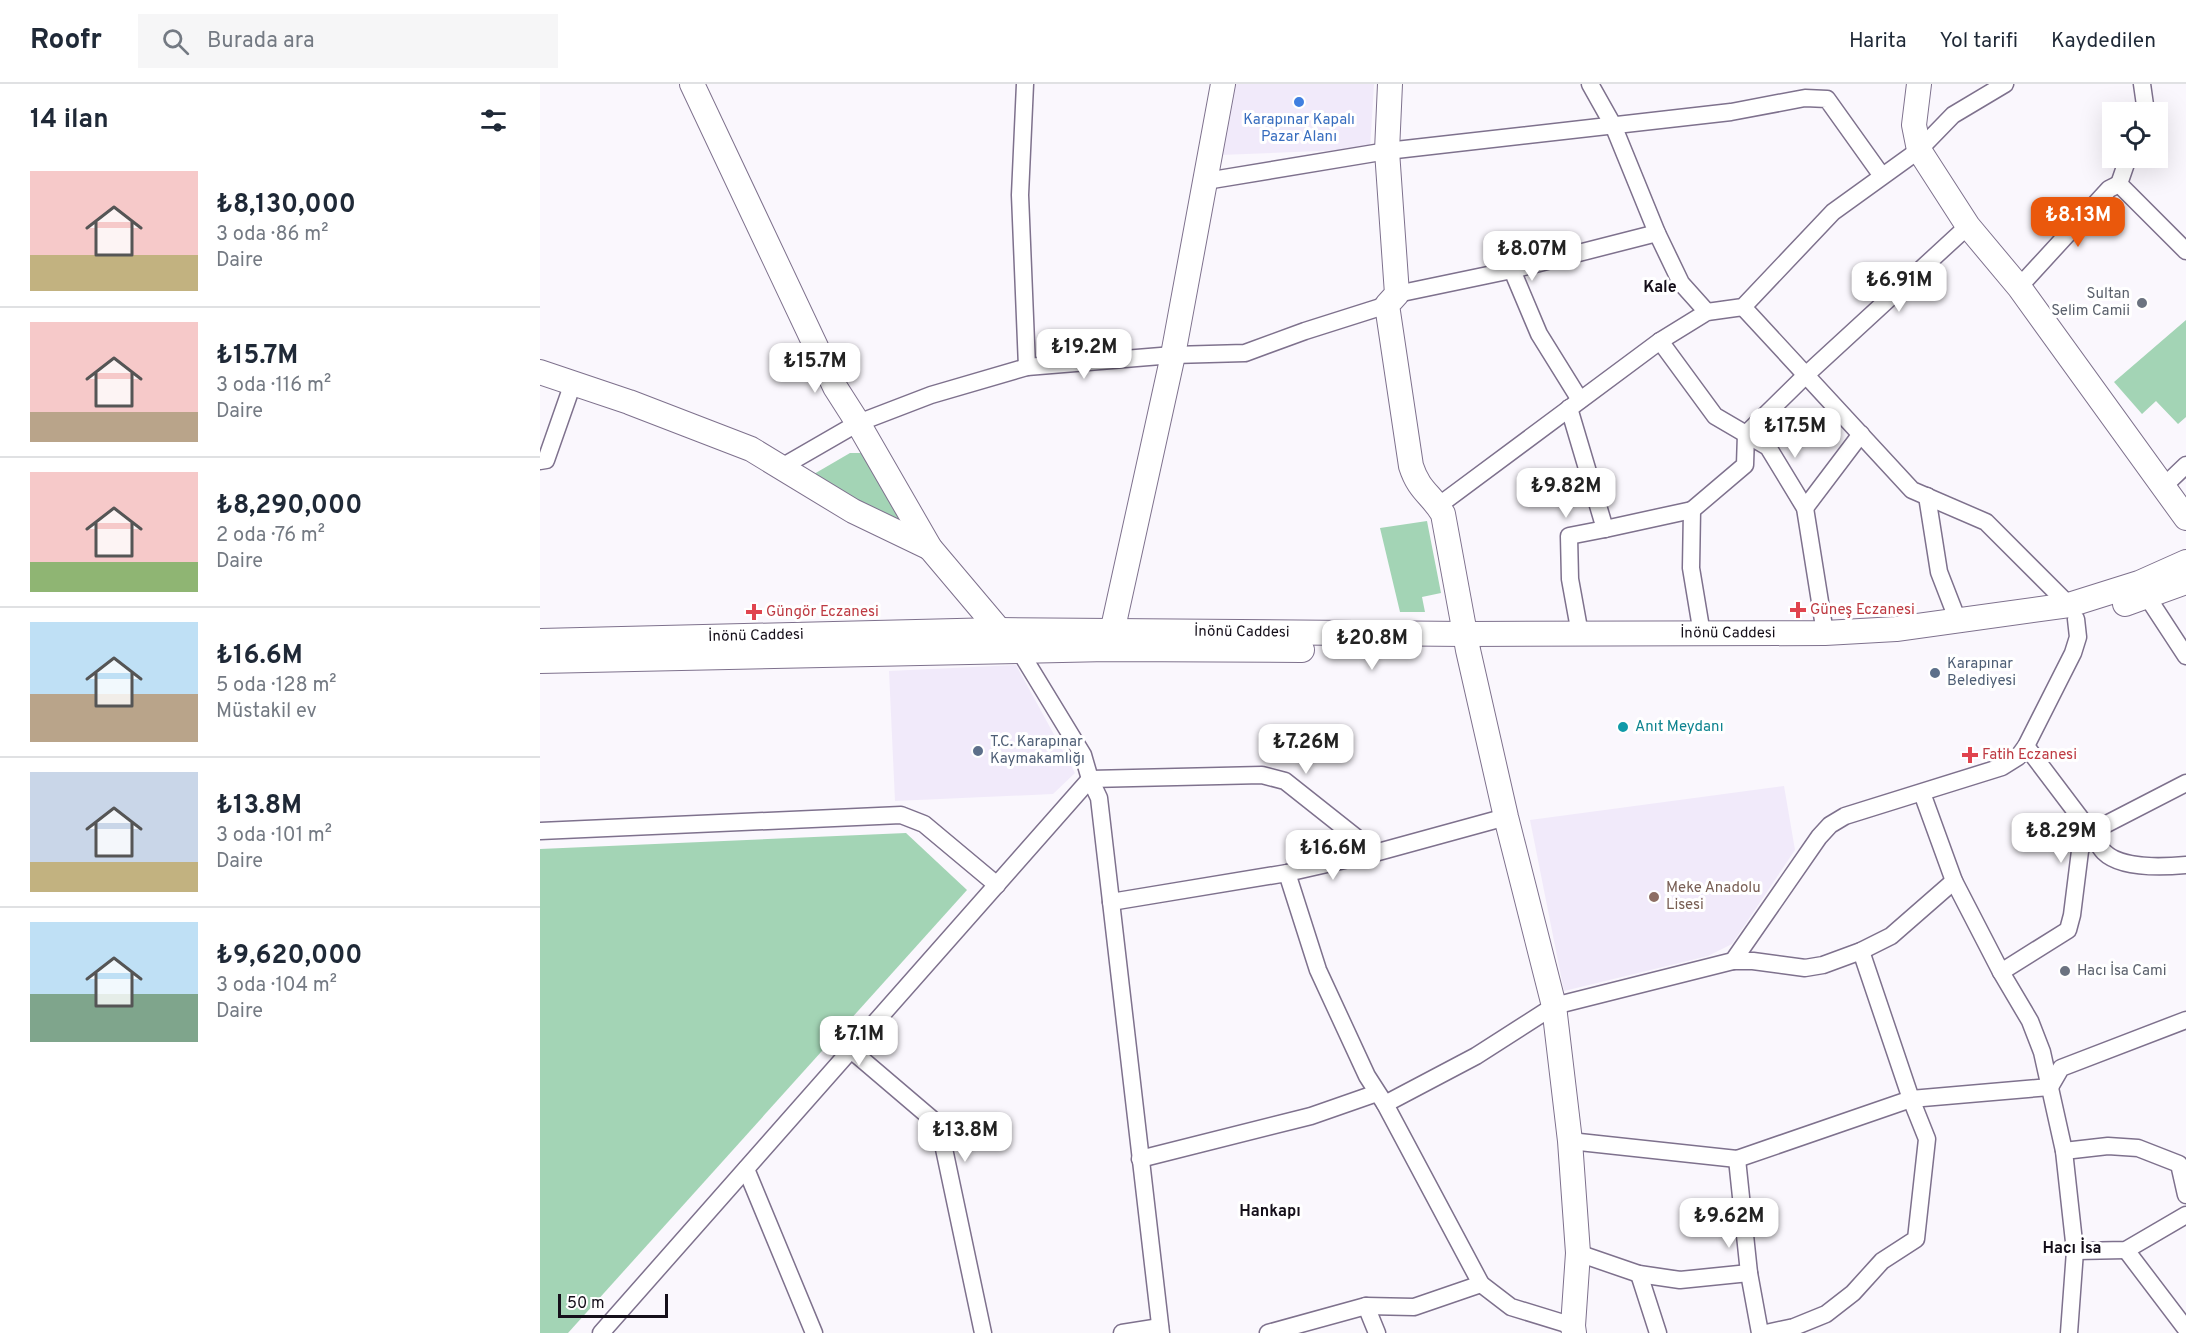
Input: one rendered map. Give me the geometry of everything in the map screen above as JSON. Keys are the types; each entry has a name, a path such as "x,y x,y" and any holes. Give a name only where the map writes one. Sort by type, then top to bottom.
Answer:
{"main road":[{"path":"692,84 835,387 930,548 998,630 1019,650"},
{"path":"1110,640 1173,355 1223,84"},
{"path":"1390,84 1387,151 1392,300 1411,466 1414,478 1443,514 1467,642 1506,817 1554,1006 1570,1141 1578,1253 1574,1330"},
{"path":"1919,84 1914,124 1918,150 1968,226 2019,287 2186,518"},
{"path":"540,372 629,402 751,449 853,511 930,548"},
{"name":"İnönü Caddesi","path":"1467,642 1580,634 1824,633 1896,629 1958,621 2072,612 2186,562"},
{"name":"İnönü Caddesi","path":"540,641 998,630 1110,640 1467,642 1826,649 1962,637 2072,612 2148,598 2186,582"},
{"name":"İnönü Caddesi","path":"540,660 1019,650 1110,640"}],"street":[{"path":"1025,84 1020,195 1027,367"},
{"path":"1590,84 1613,124 1657,232 1681,283 1707,312"},
{"path":"1438,506 1660,341 1707,312 1743,307 1833,212 1918,150 1953,115 2005,84"},
{"path":"2142,84 2145,102"},
{"path":"1206,182 1387,151 1731,112 1805,98 1827,99 1882,176"},
{"path":"2019,287 2109,189 2119,184 2125,168"},
{"path":"2119,184 2186,251"},
{"path":"1580,634 1570,579 1569,536 1692,510 1745,465 1746,434 1807,374 1968,226"},
{"path":"780,468 858,423 931,395 1027,367 1173,355 1245,353 1392,300 1657,232"},
{"path":"1512,270 1539,334 1575,404 1605,529"},
{"path":"1733,961 1819,837 1830,825 1845,816 2002,767 2018,757 2026,746 2073,653 2078,637 2072,612 1986,522 1912,490 1743,307"},
{"path":"1660,341 1715,416 1768,447 1805,508 1824,633"},
{"path":"540,461 546,460 573,383"},
{"path":"1805,508 1860,434"},
{"path":"2164,486 2186,465"},
{"path":"1927,496 1938,572 1958,621"},
{"path":"1692,510 1690,568 1702,634"},
{"path":"2148,598 2186,656"},
{"path":"1019,650 1083,755 1099,798 1161,1330 1122,1333"},
{"path":"2026,746 2105,853 2123,861 2157,868 2186,865"},
{"path":"601,1333 1090,778 1262,775 1285,781 1367,846 1371,854"},
{"path":"2001,972 2068,930 2073,915 2080,851 2091,832 2186,783"},
{"path":"1922,793 1954,881 2001,972 2030,1021 2042,1052 2064,1151 2075,1251 2068,1333"},
{"path":"540,831 901,815 924,824 998,885"},
{"path":"1111,902 1287,873 1371,854 1506,817"},
{"path":"1287,873 1318,970 1367,1076 1481,1284 1511,1307 1574,1330"},
{"path":"1140,1159 1381,1098 1476,1056 1554,1006 1733,961 1753,961 1805,968 1823,964 1861,951 1891,936 1954,881"},
{"path":"1766,1333 1796,1330 1826,1314 1853,1293 1882,1261 1916,1239 1927,1139 1911,1099 1861,951"},
{"path":"2050,1087 2061,1068 2186,1020"},
{"path":"851,1050 939,1125 982,1333"},
{"path":"1570,1141 1737,1159 1911,1099 2050,1087"},
{"path":"2064,1151 2108,1146 2138,1148 2179,1164 2186,1195"},
{"path":"1737,1159 1749,1273 1760,1333"},
{"path":"746,1169 814,1333"},
{"path":"2075,1251 2126,1250 2186,1215"},
{"path":"2126,1250 2186,1329"},
{"path":"1578,1253 1639,1274 1680,1280 1749,1273"},
{"path":"1639,1274 1658,1333"},
{"path":"1268,1333 1366,1306 1414,1307 1481,1284"},
{"path":"1366,1306 1377,1333"}],"shaded area":[{"name":"Karapınar Kapalı Pazar Alanı","path":"1234,84 1374,84 1370,149 1220,155"},
{"name":"T.C. Karapınar Kaymakamlığı","path":"1016,665 1075,773 1053,794 895,801 889,671"},
{"name":"Meke Anadolu Lisesi","path":"1784,786 1795,850 1732,944 1708,956 1564,991 1530,820"}],"green space":[{"path":"2186,320 2186,417 2178,424 2156,401 2142,414 2114,382"},
{"path":"850,453 864,453 905,520 890,520 814,474"},
{"path":"1427,521 1441,593 1422,597 1425,612 1400,612 1380,528"},
{"path":"906,833 967,890 568,1333 540,1333 540,849"}],"place":[{"name":"Karapınar Kapalı Pazar Alanı","path":"1299,102"},
{"name":"Sultan Selim Camii","path":"2142,303"},
{"name":"Güneş Eczanesi","path":"1798,610"},
{"name":"Güngör Eczanesi","path":"754,612"},
{"name":"Karapınar Belediyesi","path":"1935,673"},
{"name":"Anıt Meydanı","path":"1623,727"},
{"name":"T.C. Karapınar Kaymakamlığı","path":"978,751"},
{"name":"Fatih Eczanesi","path":"1970,755"},
{"name":"Meke Anadolu Lisesi","path":"1654,897"},
{"name":"Hacı İsa Cami","path":"2065,971"}],"district":[{"name":"Kale","path":"1660,288"},
{"name":"Hankapı","path":"1270,1212"},
{"name":"Hacı İsa","path":"2072,1249"}]}
